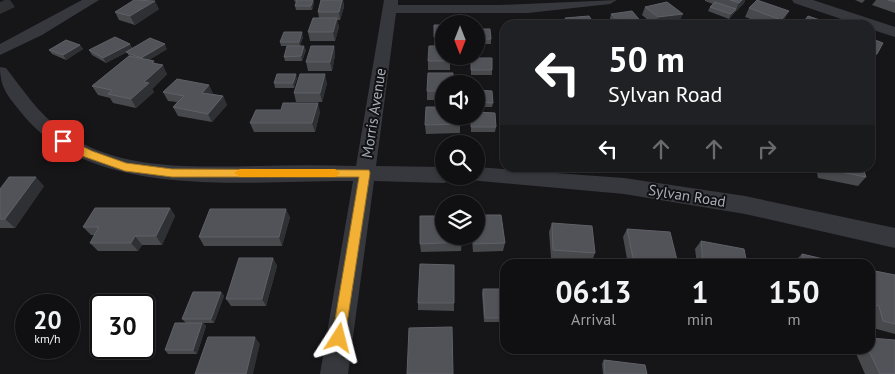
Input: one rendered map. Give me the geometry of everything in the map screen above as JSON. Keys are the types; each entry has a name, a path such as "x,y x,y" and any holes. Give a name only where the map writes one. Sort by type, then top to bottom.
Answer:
{"street":[{"path":"0,50 37,32 92,0"},
{"path":"390,5 522,9 570,6 610,0"},
{"path":"799,0 859,20"},
{"name":"Morris Avenue","path":"334,374 390,5"},
{"path":"875,25 895,32"},
{"path":"0,72 42,126 63,141 89,154 125,167 172,173 435,175"},
{"name":"Sylvan Road","path":"485,175 633,188 745,205 895,238"}],"building":[{"path":"134,0 155,1 130,16 115,12"},
{"path":"297,0 313,0 311,6 295,6"},
{"path":"321,0 342,0 339,12 318,12"},
{"path":"730,0 742,0 739,3"},
{"path":"757,0 789,11 781,20 749,8"},
{"path":"667,2 683,14 658,17 645,7"},
{"path":"715,2 736,9 731,14 710,7"},
{"path":"632,11 640,20 618,20 611,14"},
{"path":"589,16 592,20 566,20 565,18"},
{"path":"808,16 820,20 805,20"},
{"path":"313,18 337,18 333,32 308,32"},
{"path":"485,29 490,29 491,39 485,39"},
{"path":"284,32 302,32 299,42 280,42"},
{"path":"115,37 130,44 103,58 89,50"},
{"path":"150,38 165,44 141,58 126,52"},
{"path":"66,40 80,45 63,55 49,50"},
{"path":"875,40 883,43 877,54 875,53"},
{"path":"287,46 304,46 301,56 284,57"},
{"path":"311,46 334,46 330,62 306,62"},
{"path":"429,46 435,46 435,61 428,61"},
{"path":"129,56 154,61 152,63 163,65 144,82 149,83 131,99 108,94 112,90 92,86"},
{"path":"485,58 492,58 492,70 471,70 471,65 485,65"},
{"path":"428,73 453,73 453,75 435,75 435,91 427,91"},
{"path":"277,74 296,74 293,83 274,83"},
{"path":"300,74 325,74 320,93 294,93"},
{"path":"177,79 209,85 202,93 223,96 208,114 173,107 184,96 163,92"},
{"path":"485,91 492,91 493,103 485,103"},
{"path":"283,103 318,103 312,123 250,123 256,110 281,110"},
{"path":"426,107 435,107 435,125 425,125"},
{"path":"485,112 495,113 496,127 471,127 471,125 485,125"},
{"path":"840,172 864,172 866,177"},
{"path":"9,177 36,177 5,219 0,219 0,189"},
{"path":"95,208 170,208 156,236 135,236 131,243 90,243 99,227 83,227"},
{"path":"210,209 286,209 279,237 199,237"},
{"path":"485,215 501,215 505,243 485,244"},
{"path":"420,216 435,216 435,243 420,244"},
{"path":"552,223 592,226 595,253 553,250"},
{"path":"627,229 670,232 677,259 633,258"},
{"path":"701,241 744,249 746,259 703,259"},
{"path":"802,254 824,259 803,259"},
{"path":"239,258 273,258 262,299 226,299"},
{"path":"420,264 454,265 454,303 418,303"},
{"path":"875,271 895,275 895,324 883,321 879,306 875,305"},
{"path":"483,289 500,289 500,318 485,318"},
{"path":"193,292 221,292 211,319 182,319"},
{"path":"175,323 202,323 193,350 165,350"},
{"path":"452,327 453,374 407,374 409,328"},
{"path":"208,337 255,337 246,374 195,374"},
{"path":"875,338 895,340 895,374 880,374 870,354 875,354"},
{"path":"604,360 645,365 647,374 605,374"}],"slow traffic":[{"path":"240,173 335,173"}],"route":[{"path":"63,141 89,154 125,167 172,173 365,173 339,338"}]}
